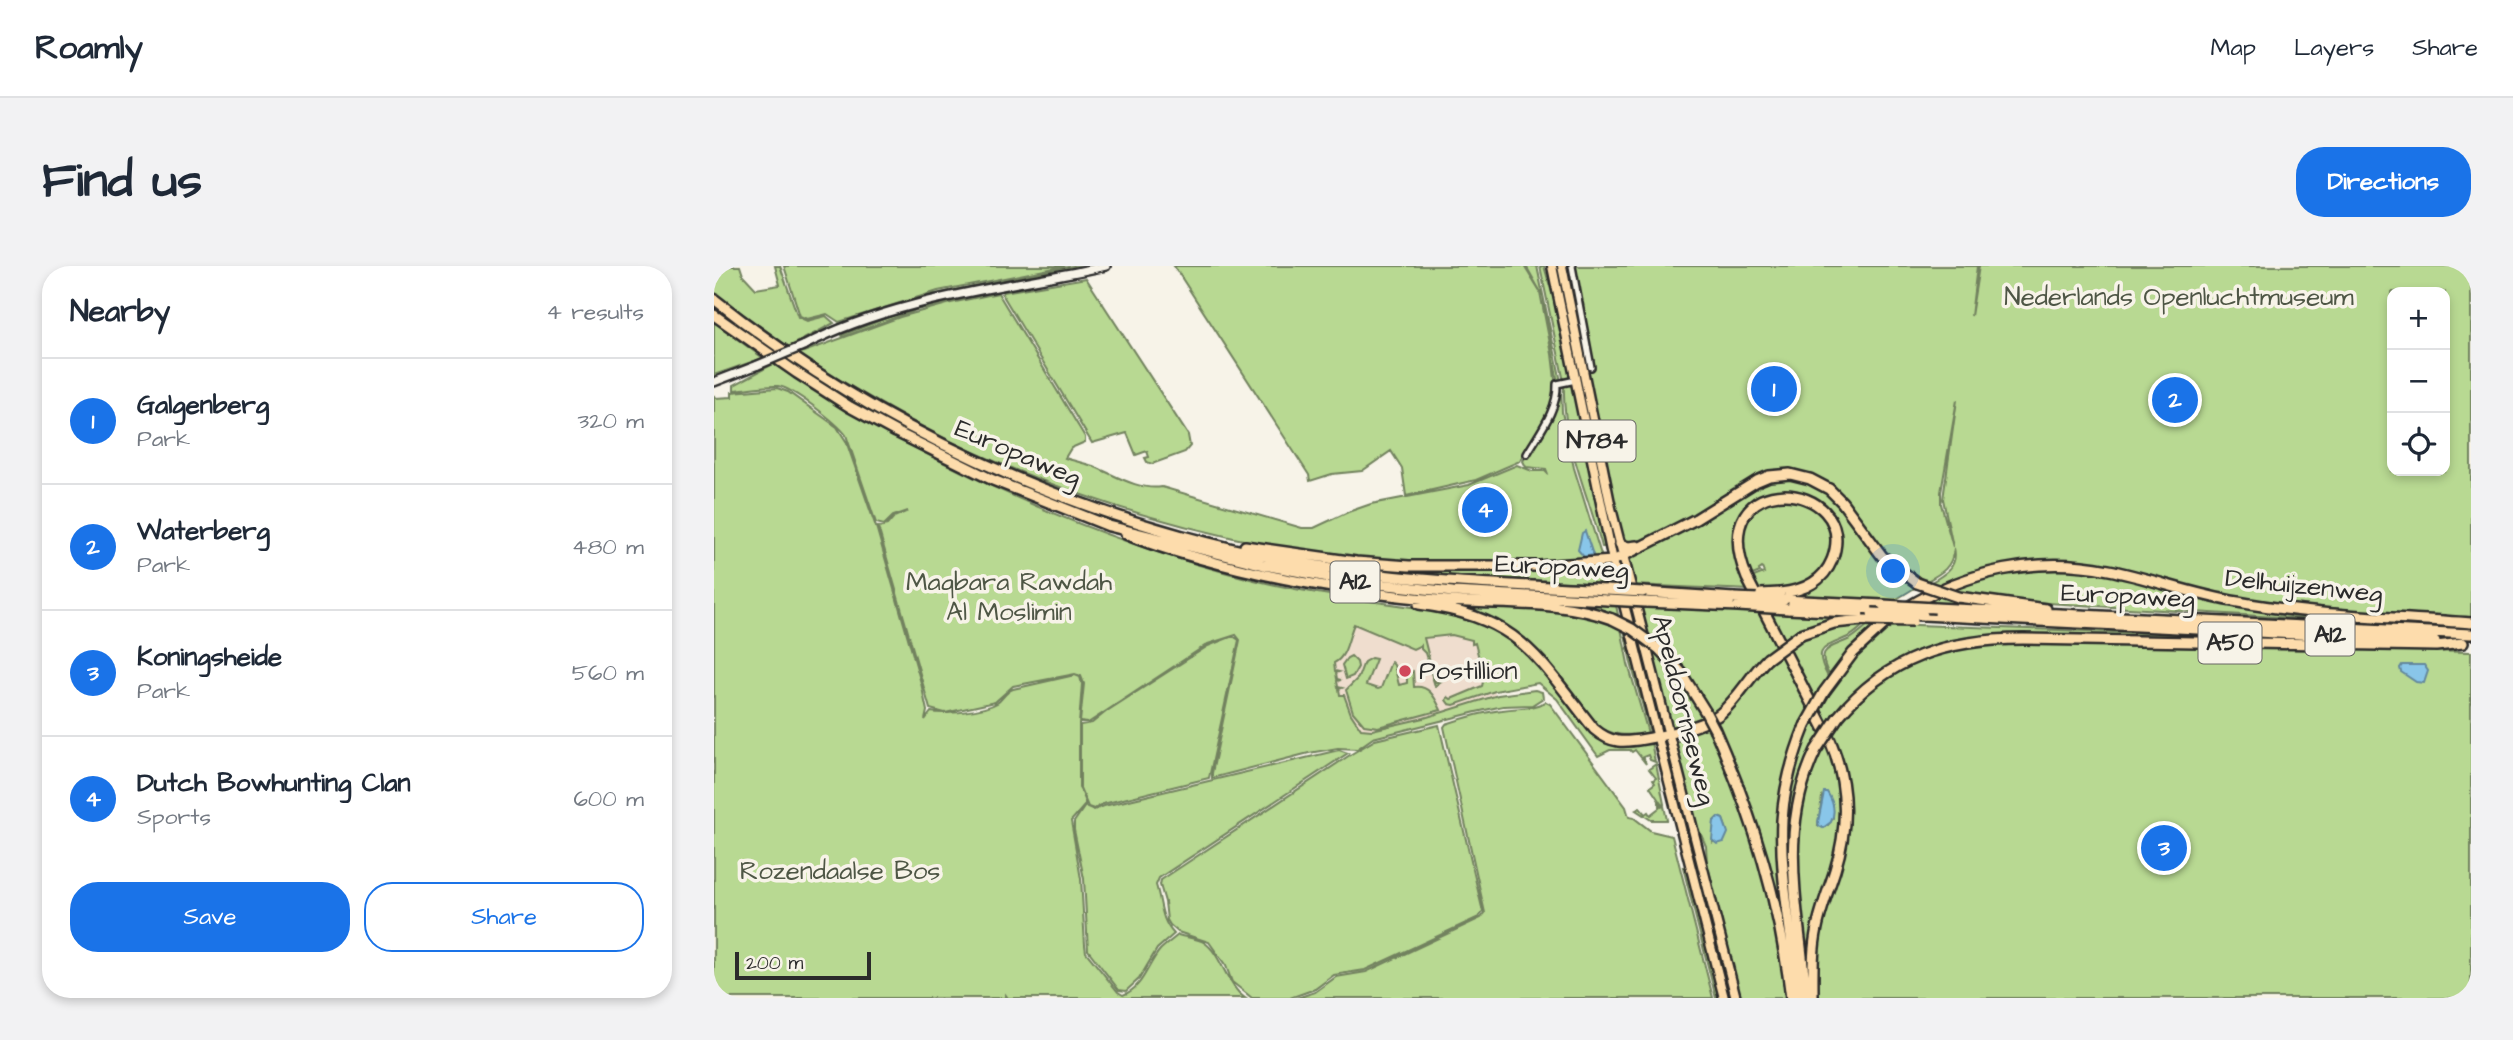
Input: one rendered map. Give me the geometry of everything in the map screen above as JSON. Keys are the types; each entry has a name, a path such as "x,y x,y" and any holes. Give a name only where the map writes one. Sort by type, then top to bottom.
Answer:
{"highway":[{"name":"Europaweg","path":"714,299 772,344 822,376 946,445 1071,499 1129,520 1197,539 1310,564 1395,577 1607,595 1883,605 2471,634"},
{"name":"Europaweg","path":"714,315 829,393 896,432 993,480 1108,526 1264,565 1350,581 1453,592 1607,595"},
{"name":"A12","path":"1623,555 1696,519 1757,481 1776,475 1795,475 1816,481 1829,489 1842,502 1882,556 1917,583 1958,597 2036,606 2071,614"},
{"path":"1784,601 1818,580 1829,567 1834,551 1834,533 1824,512 1808,499 1793,495 1773,496 1755,504 1744,518 1738,543 1747,578 1829,738 1843,785 1844,830 1840,852 1816,929 1813,998"},
{"name":"A12","path":"1108,526 1163,548 1229,567 1349,590 1441,600 1567,608 1612,619 1632,629 1659,649 1680,671 1715,730 1749,811 1770,877 1780,922 1790,998"},
{"name":"A12","path":"1197,539 1397,566 1539,566 1613,561"},
{"name":"A12","path":"1620,544 1628,547 1642,545"},
{"path":"1613,561 1623,555"},
{"name":"Delhuijzenweg","path":"1797,998 1782,828 1788,780 1805,726 1824,692 1860,646 1905,608 1956,582 1988,572 2054,564 2095,567 2201,595 2272,607 2471,624"},
{"name":"A12","path":"1349,590 1372,598 1463,612 1488,621 1513,635 1540,659 1600,734 1617,741 1656,735"},
{"name":"Europaweg","path":"1645,597 1681,594 1735,599"},
{"name":"Europaweg","path":"1784,601 1872,613 2467,643"},
{"name":"A12","path":"1668,732 1701,724 1717,716 1734,700 1767,659 1801,634 1834,623 1863,620 1945,621 1983,618"},
{"name":"Delhuijzenweg","path":"1806,998 1792,838 1799,793 1816,750 1838,717 1873,682 1898,666 1939,648 1979,640 2436,646 2467,643"},
{"path":"1656,735 1668,732"}],"main road":[{"path":"714,382 845,326 963,293 1106,266"},
{"name":"N784","path":"1546,266 1560,307"},
{"name":"Apeldoornseweg","path":"1552,266 1613,561 1724,998"},
{"name":"Apeldoornseweg","path":"1562,266 1620,544 1736,998"},
{"path":"1679,822 1691,820"}],"street":[{"path":"1572,266 1591,367"},
{"path":"1527,454 1546,423 1555,400 1557,384 1576,380"}],"shaded area":[{"path":"1350,614 1482,637 1496,698 1348,739 1330,652"}],"green space":[{"path":"714,266 740,266 743,275 756,289 780,285 775,266 780,266 798,317 807,321 826,316 834,323 789,347 714,293"},
{"path":"784,266 1065,266 938,291 839,322 827,314 807,319 800,316"},
{"path":"1072,266 1084,266 1077,270 981,287 839,328 838,325 926,296"},
{"path":"1174,266 1524,266 1540,292 1552,354 1556,388 1546,422 1520,461 1476,480 1406,496 1402,468 1391,451 1362,471 1332,474 1310,481 1309,475"},
{"path":"1526,266 1537,266 1561,382 1557,378 1543,296"},
{"path":"1540,266 1544,266 1556,307 1570,376 1564,382"},
{"path":"1555,266 1559,266 1583,381 1576,368"},
{"name":"Nederlands Openluchtmuseum","path":"1567,266 1977,266 1971,316 1979,266 2471,266 2471,619 2327,609 2242,599 2118,567 2071,560 2002,565 1979,570 1935,586 1928,584 1952,566 1954,548 1945,569 1925,582 1919,580 1879,549 1839,494 1783,472 1635,543 1627,543 1622,538","holes":["1957,400 1943,499 1953,547 1941,504 1941,492"]},
{"path":"1086,278 1188,435 1190,446 1185,452 1152,464 1145,458 1149,457 1147,451 1136,455 1127,433 1092,443 1002,294"},
{"path":"998,290 916,310 843,337 842,335 915,307"},
{"path":"998,293 1085,437 1085,442 1071,448 1065,458 1093,466 1144,487 1162,487 1302,528 1314,528 1371,504 1469,485 1517,465 1548,474 1546,469 1526,467 1523,461 1540,435 1561,387 1562,412 1574,468 1602,558 1599,561 1480,564 1390,563 1260,544 1161,520 1064,488 969,450 882,405 798,354 900,317"},
{"path":"714,322 763,358 714,375"},
{"name":"Maqbara Rawdah Al Moslimin","path":"773,364 886,432 945,463 1004,492 1127,542 1254,580 1324,594 1442,611 1490,626 1513,639 1532,655 1578,717 1598,738 1619,746 1651,742 1655,762 1650,760 1648,755 1643,757 1646,764 1635,750 1610,750 1598,756 1557,699 1538,683 1495,691 1454,705 1449,704 1446,700 1448,697 1451,699 1482,686 1484,678 1472,640 1452,635 1424,638 1435,682 1440,682 1435,686 1421,645 1413,649 1354,624 1342,656 1334,663 1335,671 1339,672 1336,673 1337,679 1341,680 1337,681 1338,687 1342,688 1339,689 1340,695 1344,695 1351,714 1361,729 1372,730 1424,718 1498,695 1535,690 1542,692 1543,698 1532,705 1503,706 1373,738 1357,749 1338,748 1309,753 1212,778 1240,640 1236,635 1208,644 1088,723 1080,722 1084,684 1081,676 1075,674 1013,686 995,702 945,713 930,709 878,527 887,525 894,517 908,511 893,516 884,525 876,523 846,435 804,399 778,386 734,390 734,385"},
{"path":"1564,385 1573,388 1605,547 1602,547 1571,447 1564,406"},
{"name":"Rozendaalse Bos","path":"777,388 788,392 837,427 846,441 877,530 921,683 927,711 925,720 931,712 964,712 991,706 1013,689 1075,675 1080,677 1079,788 1085,798 1085,805 1071,821 1081,879 1086,952 1123,995 1140,982 1155,956 1178,935 1196,939 1211,948 1233,986 1245,998 1008,998 1005,994 1005,998 714,998 714,395 715,398 732,397 732,392"},
{"path":"1784,477 1814,485 1833,499 1873,548 1918,586 1895,600 1788,596 1822,579 1837,536 1814,503 1807,497 1789,493 1760,499 1739,534 1739,561 1751,590 1633,585 1626,557 1677,534 1741,493 1769,480"},
{"path":"1788,497 1814,506 1823,515 1831,536 1828,558 1815,576 1800,586 1781,590 1757,590 1751,578 1764,573 1762,568 1760,572 1750,576 1742,547 1745,524 1760,507"},
{"path":"1603,564 1610,584 1453,576 1351,565"},
{"path":"2056,567 2109,573 2201,598 2471,629 2047,603 1946,590 1996,573"},
{"path":"1272,572 1400,590 1616,605 1619,620 1609,616 1347,587"},
{"path":"1937,594 1999,606 1922,602"},
{"path":"1639,606 1762,612 1779,645 1734,696 1711,717 1646,636"},
{"path":"1449,607 1558,611 1601,620 1621,628 1628,664 1648,733 1620,734 1602,728 1529,644"},
{"path":"1768,612 1862,617 1784,642"},
{"path":"1866,623 1851,636 1823,650 1821,660 1828,677 1813,700 1786,647 1825,628"},
{"path":"1869,624 1876,624 1829,675 1823,659 1826,650 1853,637"},
{"path":"1889,624 2340,640 2016,635 1947,641 1910,656 1827,726 1817,708 1846,665"},
{"path":"1624,629 1628,631 1654,732 1650,732"},
{"path":"1634,635 1644,649 1652,673 1662,719 1660,724"},
{"path":"1233,636 1239,640 1209,778 1103,804 1094,809 1088,807 1080,788 1080,725 1092,723 1208,646"},
{"path":"2006,643 2471,652 2471,998 1816,998 1818,937 1847,822 1831,735 1868,693 1907,666 1952,651"},
{"path":"1649,645 1680,680 1705,720 1671,729"},
{"path":"1782,650 1810,705 1788,759 1780,802 1791,980 1782,922 1714,722"},
{"path":"1351,656 1358,667 1353,676 1346,679 1342,665"},
{"path":"1371,658 1376,659 1366,685 1381,688 1391,662 1399,685 1407,683 1407,673 1413,671 1414,687 1428,690 1441,710 1378,727 1364,725 1353,712 1346,690 1358,678 1364,662"},
{"path":"1546,702 1626,807 1629,817 1651,831 1672,836 1713,998 1297,998 1315,992 1336,977 1366,972 1481,918 1485,913 1444,727 1446,724 1481,714"},
{"path":"1815,714 1823,731 1797,794 1791,828 1790,863 1786,864 1788,806 1801,752"},
{"path":"1439,725 1483,912 1479,917 1365,970 1334,975 1315,989 1290,998 1252,998 1232,982 1226,966 1209,942 1178,932 1170,925 1161,880 1375,740"},
{"path":"1707,725 1753,832 1776,923 1787,998 1739,998 1707,862 1706,846 1692,814 1677,744 1681,734","holes":["1718,817 1723,819 1727,830 1713,842 1714,821"]},
{"path":"1667,736 1686,815 1681,817 1659,741"},
{"path":"1827,740 1841,786 1840,841 1819,909 1810,989 1798,862 1803,802 1812,772","holes":["1822,797 1833,818 1828,825 1818,825"]},
{"path":"1339,750 1348,753 1159,878 1156,885 1162,911 1174,934 1157,949 1139,979 1126,991 1119,990 1088,950 1084,879 1074,830 1074,822 1085,806 1094,810"},
{"path":"1656,764 1664,804 1662,805 1650,787 1656,778 1649,769"},
{"path":"1659,804 1664,806 1667,820 1651,820 1636,810 1640,808 1650,815 1659,808"},
{"path":"1683,825 1689,832 1734,998 1727,998"},
{"path":"1683,867 1691,885 1722,998 1716,998"}],"water":[{"path":"1585,531 1593,555 1584,557 1578,550 1582,533"},
{"path":"2402,665 2424,665 2428,671 2424,683 2416,682 2401,672"},
{"path":"1824,792 1829,795 1834,810 1831,822 1823,828 1818,822"},
{"path":"1718,817 1723,819 1728,833 1724,842 1717,844 1712,840 1714,821"}],"place":[{"name":"Galgenberg","path":"1774,389"},
{"name":"Waterberg","path":"2175,400"},
{"name":"Dutch Bowhunting Clan","path":"1485,510"},
{"name":"Postillion","path":"1405,671"},
{"name":"Koningsheide","path":"2164,848"}]}
